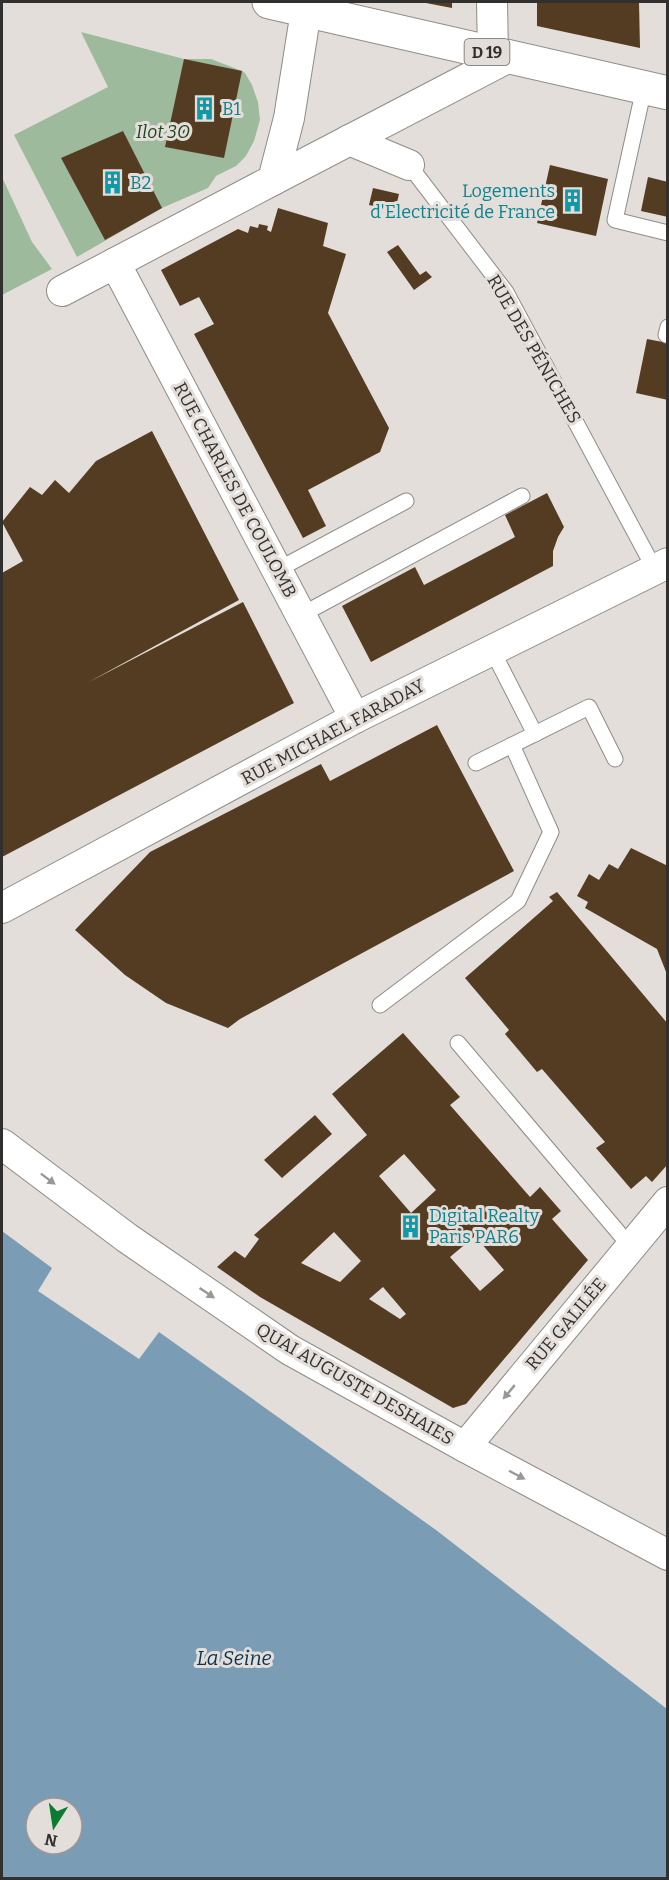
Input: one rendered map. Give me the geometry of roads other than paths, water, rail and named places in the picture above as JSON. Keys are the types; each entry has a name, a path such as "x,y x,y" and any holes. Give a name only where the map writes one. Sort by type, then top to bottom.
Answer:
{"main road":[{"name":"D 19","path":"269,2 656,91"}],"street":[{"path":"62,291 349,140 501,55 492,2"},
{"path":"273,180 289,118 306,11"},
{"name":"RUE DES PÉNICHES","path":"349,140 410,165"},
{"name":"RUE CHARLES DE COULOMB","path":"115,263 356,718"},
{"name":"RUE MICHAEL FARADAY","path":"2,908 356,718 661,566"},
{"name":"QUAI AUGUSTE DESHAIES","path":"2,1144 127,1238 290,1350 465,1447 668,1555"},
{"name":"RUE GALILÉE","path":"465,1447 668,1202"}],"lane":[{"path":"656,91 615,220 668,233"},
{"name":"RUE DES PÉNICHES","path":"410,165 506,292 661,566"},
{"path":"668,327 666,335 668,335"},
{"path":"301,615 522,496"},
{"path":"277,570 406,501"},
{"path":"492,650 535,734"},
{"path":"476,763 589,707 615,759"},
{"path":"380,1005 518,901 551,832 512,745"},
{"path":"458,1043 630,1246"}],"water":[{"name":"La Seine","path":"2,1231 52,1268 38,1291 139,1359 159,1332 436,1530 667,1709 667,1878 2,1878"}],"place":[{"name":"B1","path":"204,109"},
{"name":"B2","path":"112,183"},
{"name":"Logements d'Electricité de France","path":"573,201"},
{"name":"Digital Realty Paris PAR6","path":"411,1226"}],"park label":[{"name":"Ilot 3O","path":"163,132"}]}
